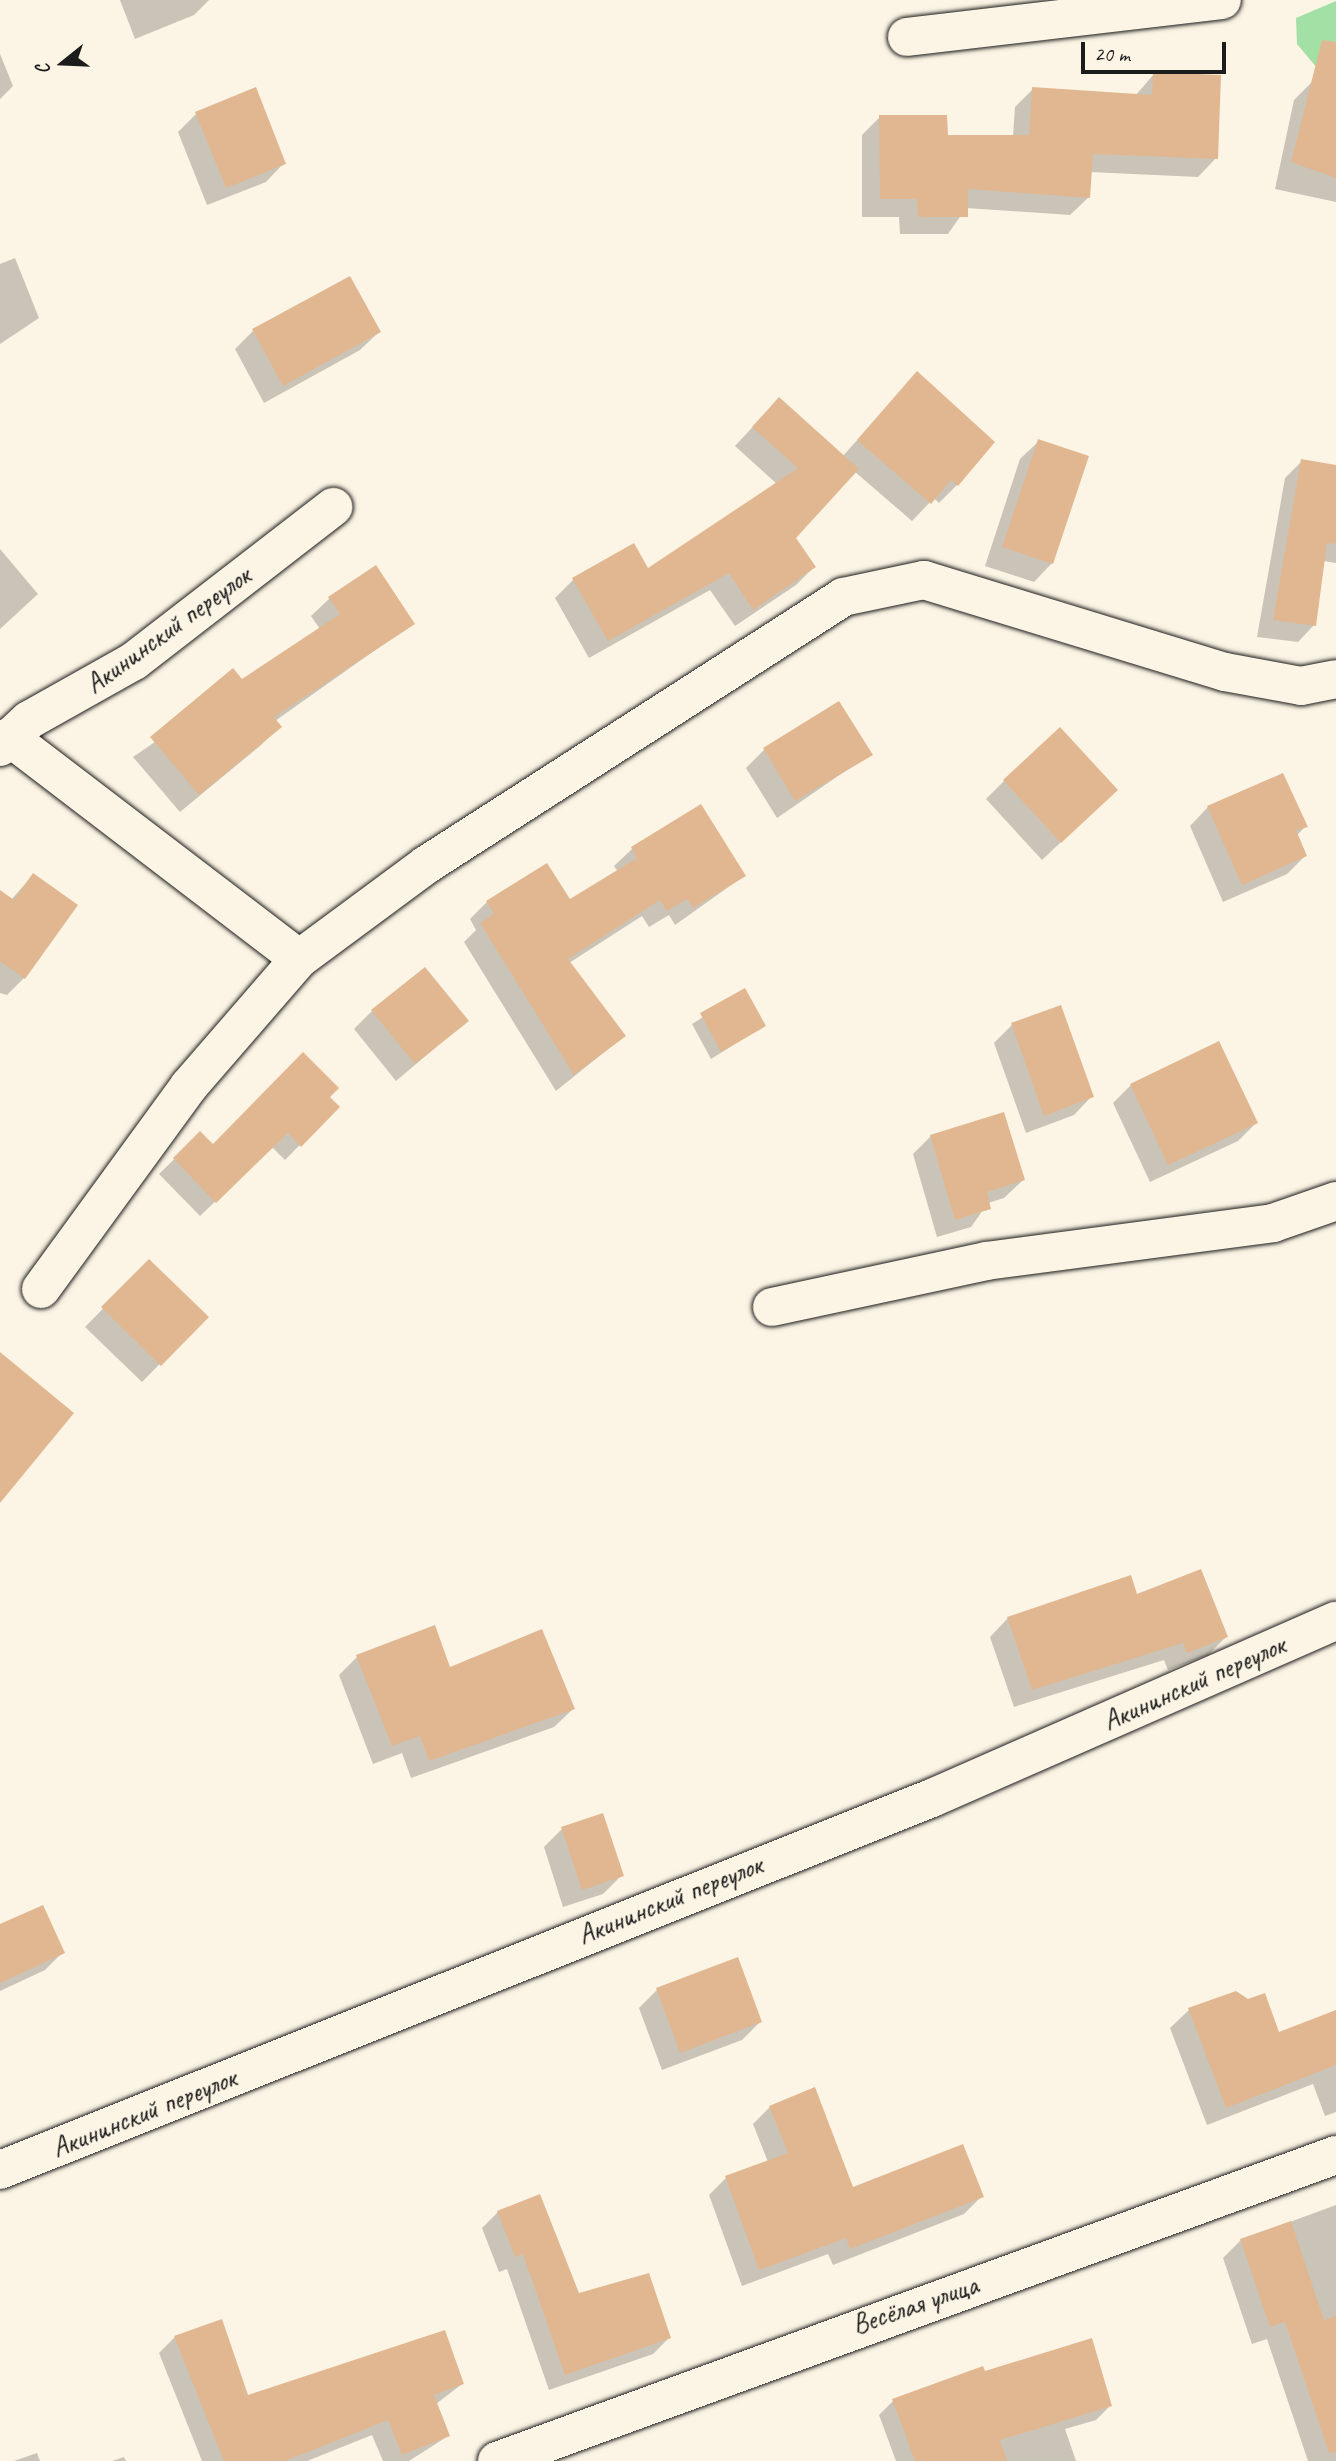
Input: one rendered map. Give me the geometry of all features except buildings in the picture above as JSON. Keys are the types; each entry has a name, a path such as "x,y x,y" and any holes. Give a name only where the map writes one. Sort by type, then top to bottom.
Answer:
{"street":[{"path":"907,37 1222,0"},
{"name":"Акининский переулок","path":"4,742 134,661 333,507"},
{"path":"41,1289 189,1086 299,959 426,865 765,644 870,586 924,580 951,584 1132,648 1257,679 1332,688"},
{"path":"4,742 299,959"},
{"path":"772,1307 986,1262 1273,1223 1336,1201"},
{"name":"Акининский переулок","path":"0,2170 932,1798 1336,1621"},
{"name":"Весёлая улица","path":"496,2461 1336,2155"}],"green space":[{"path":"1336,1 1336,76 1322,74 1297,44 1296,18"}]}
